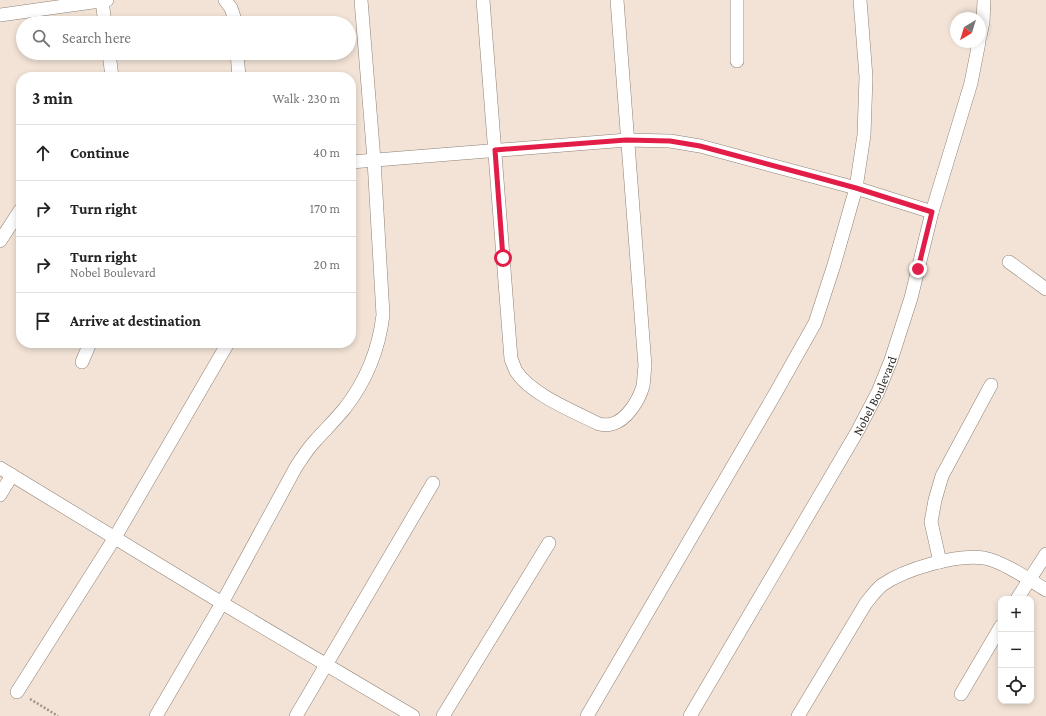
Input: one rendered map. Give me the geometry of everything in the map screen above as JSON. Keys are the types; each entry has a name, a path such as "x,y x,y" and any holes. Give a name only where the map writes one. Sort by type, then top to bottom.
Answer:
{"street":[{"path":"0,15 105,0 105,16"},
{"path":"225,0 231,8 234,16"},
{"path":"156,716 222,603 306,451 346,407 361,383 373,360 381,334 383,315 374,160 361,0"},
{"path":"484,0 511,359 515,370 532,388 599,424 608,425 614,424 622,419 637,400 643,386 645,366 626,140 617,0"},
{"path":"737,0 737,61"},
{"path":"587,716 815,323 834,265 856,188 864,135 866,77 860,0"},
{"path":"983,12 984,0"},
{"name":"Nobel Boulevard","path":"690,716 857,432 878,392 891,360 911,298 932,212 971,83 978,48"},
{"path":"110,60 111,72"},
{"path":"238,60 239,72"},
{"path":"356,162 626,140 670,141 700,146 856,188 932,212"},
{"path":"0,240 16,216"},
{"path":"1009,262 1046,289"},
{"path":"82,362 88,348"},
{"path":"17,692 114,539 225,348"},
{"path":"940,562 931,522 935,500 942,476 991,385"},
{"path":"0,468 114,539 413,716"},
{"path":"0,495 12,475"},
{"path":"296,716 433,483"},
{"path":"442,716 549,543"},
{"path":"1019,596 1028,579 1046,554"},
{"path":"798,716 860,612 873,593 882,585 901,575 940,562 967,557 985,558 1005,566 1046,590"},
{"path":"961,694 998,631"}],"path":[{"path":"17,692 58,716"}],"route":[{"path":"503,258 495,150 626,140 670,141 700,146 812,176 932,212 918,269"}]}
